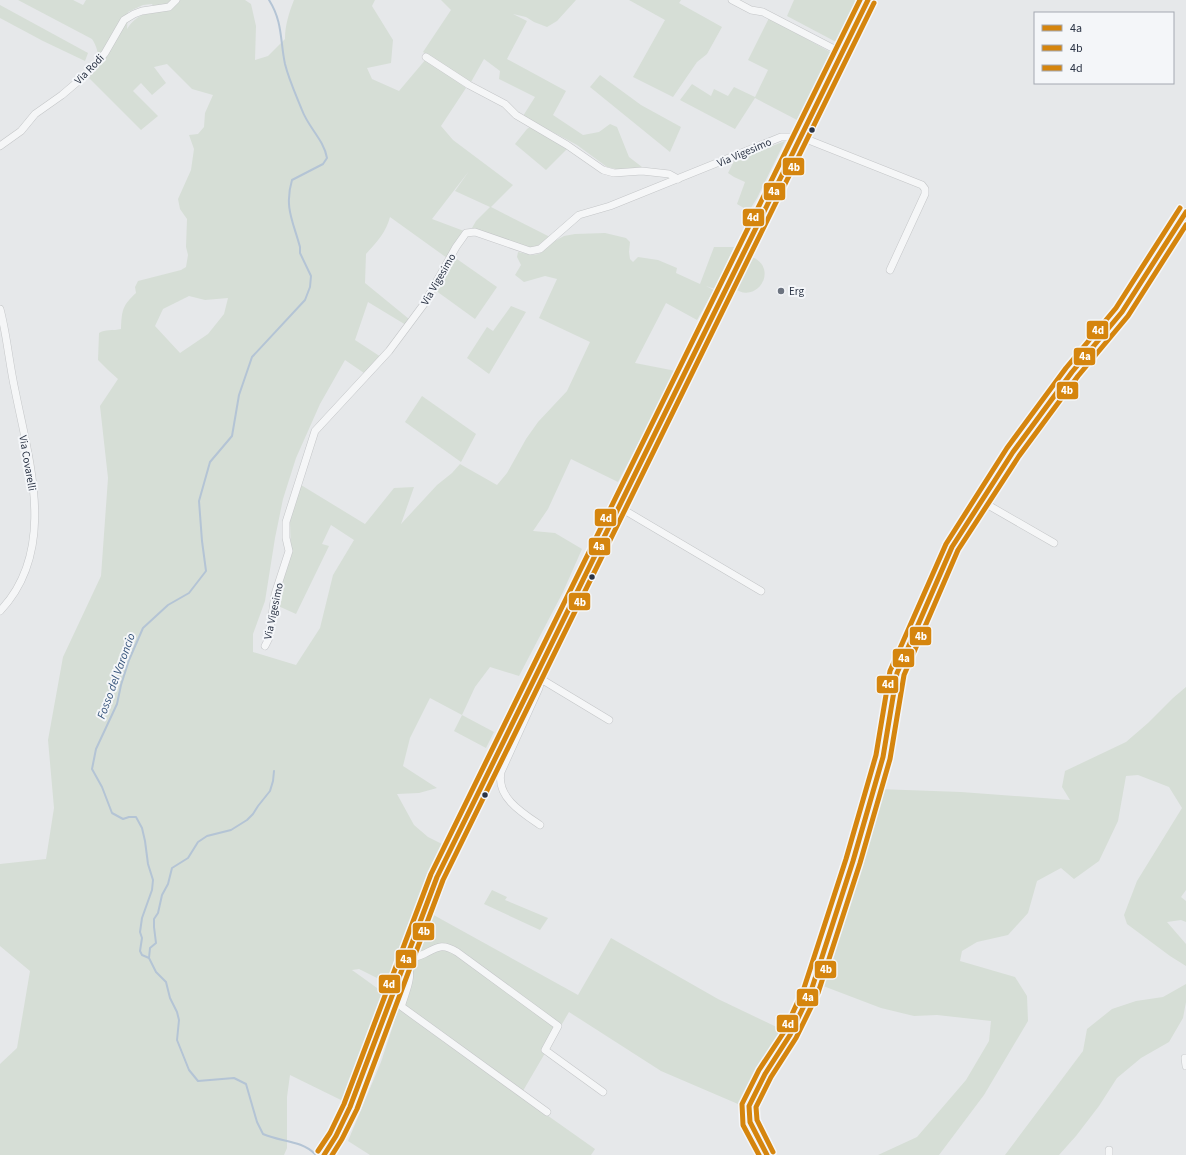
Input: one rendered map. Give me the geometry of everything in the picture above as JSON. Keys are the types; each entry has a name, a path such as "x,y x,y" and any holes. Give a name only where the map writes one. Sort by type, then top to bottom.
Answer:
{"street":[{"name":"Via Rodi","path":"0,146 21,131 34,114 62,95 89,72 105,53 124,20 142,11 169,7 176,0"},
{"path":"732,0 751,10 763,12 842,53"},
{"path":"324,1155 336,1136 350,1108 436,880 868,0"},
{"path":"426,57 469,85 505,104 516,115 567,145 603,170 614,173 642,171 669,174 678,180"},
{"name":"Via Vigesimo","path":"265,646 268,638 275,594 289,551 286,538 286,522 315,431 389,351 424,304 456,247 466,233 475,232 530,252 540,249 579,215 610,206 678,180 780,137 801,137"},
{"path":"801,137 922,185 925,189 925,194 890,270"},
{"path":"767,1155 750,1122 749,1106 766,1074 790,1036 811,991 853,861 883,757 897,673 952,547 1014,452 1072,372 1122,312 1186,212"},
{"name":"Via Covarelli","path":"0,309 31,471 34,490 35,521 33,543 24,573 14,593 0,611"},
{"path":"981,501 1054,543"},
{"path":"619,507 761,591"},
{"path":"540,668 541,679 539,688 501,772 500,780 511,803 522,813 540,825"},
{"path":"541,679 608,720"},
{"path":"406,959 419,956 440,947 447,947 457,952 558,1026 545,1050 603,1092"},
{"path":"406,959 410,972 402,1006 547,1112"},
{"path":"1185,1058 1186,1066"}],"shaded area":[{"path":"18,0 73,0 83,5 86,0 245,0 251,4 256,26 255,60 268,56 285,39 288,19 294,0 375,0 372,6 393,40 391,63 367,68 372,79 399,91 426,59 466,88 441,126 453,140 513,185 491,207 550,237 537,246 528,248 472,228 476,221 490,207 455,191 469,171 432,219 464,231 447,258 390,217 384,232 366,254 365,283 409,319 406,325 368,302 355,340 381,357 364,373 345,360 320,404 296,458 283,499 265,601 253,634 253,652 296,665 320,628 333,575 354,540 331,525 322,544 329,546 296,614 276,605 279,587 287,569 291,553 291,515 301,485 365,524 394,488 414,487 401,524 437,485 452,473 460,464 497,485 507,473 526,439 538,422 567,391 590,342 539,318 557,279 545,276 524,282 515,275 521,265 517,257 518,252 532,255 539,254 555,241 564,236 605,233 626,238 630,242 630,259 633,262 638,257 658,260 677,268 676,273 700,284 714,247 734,247 715,289 706,286 714,290 697,320 666,303 635,363 676,371 618,482 571,459 548,509 533,531 555,533 582,549 563,592 519,676 490,667 475,687 462,715 430,698 410,738 403,766 437,788 419,793 397,794 414,825 428,837 452,849 437,877 431,878 389,984 359,969 352,970 384,993 345,1102 290,1075 287,1097 287,1148 284,1155 0,1155 0,1064 17,1048 30,971 0,946 0,864 46,859 54,808 48,740 63,657 101,576 108,478 100,406 118,379 98,360 99,333 121,329 125,305 136,293 135,287 138,281 181,270 186,267 188,255 186,247 187,219 180,209 178,199 191,170 194,149 189,135 198,134 204,127 205,113 213,95 192,89 167,64 154,67 166,83 152,95 141,83 133,91 158,116 141,130 89,78 101,64 92,39","holes":["152,4 157,12 136,18 127,29 128,12 143,5","189,296 205,300 228,298 224,314 208,334 180,353 155,326 163,309"]},
{"path":"441,0 576,0 557,21 547,27 526,17 513,14 527,21 507,59 566,91 553,115 583,135 599,132 610,124 617,127 629,157 642,167 620,170 607,167 577,145 523,116 535,97 499,79 500,71 484,59 471,82 423,52 451,10"},
{"path":"629,0 681,0 679,3 722,27 707,54 697,62 673,97 633,77 665,20"},
{"path":"794,0 854,0 858,2 838,43 787,16"},
{"path":"0,5 88,53 85,61 0,18"},
{"path":"769,18 832,53 797,120 755,98 735,129 680,100 692,84 711,96 714,89 728,96 734,87 755,97 768,70 748,60"},
{"path":"600,75 641,105 681,127 670,152 590,87"},
{"path":"530,127 567,149 546,170 515,144"},
{"path":"785,141 749,211 737,204 745,182 728,173 734,161"},
{"path":"749,256 759,261 764,268 765,275 762,283 757,289 750,292 742,292 732,287"},
{"path":"454,257 497,287 475,319 435,290"},
{"path":"511,306 526,312 489,374 467,358 487,327 493,331"},
{"path":"422,396 476,434 461,462 405,422"},
{"path":"1186,687 1186,890 1181,897 1186,901 1186,922 1181,920 1167,922 1186,944 1186,966 1127,924 1124,915 1137,881 1182,808 1169,787 1138,775 1126,776 1118,821 1099,861 1074,879 1061,868 1037,881 1028,913 1008,935 977,942 962,951 960,961 1015,977 1027,996 1028,1021 984,1095 939,1155 878,1155 917,1137 966,1080 989,1041 991,1021 937,1015 914,1016 881,1008 818,984 845,907 878,789 961,792 1070,800 1062,787 1065,771 1126,742"},
{"path":"462,715 494,732 486,748 454,731"},
{"path":"492,890 507,897 505,900 548,918 540,930 484,904"},
{"path":"430,913 578,995 611,938 718,999 787,1032 745,1107 661,1071 569,1012 520,1096 595,1149 591,1155 370,1155 348,1141 381,1062"},
{"path":"1186,984 1186,1002 1183,1018 1169,1042 1141,1058 1117,1078 1099,1106 1059,1155 1005,1155 1083,1051 1087,1029 1112,1009 1136,1001 1163,997"}],"waterway":[{"name":"Fosso del Varoncio","path":"269,0 277,16 285,64 291,82 305,116 323,145 327,158 323,164 292,180 290,190 290,214 300,247 300,253 311,276 310,287 305,300 252,357 239,395 232,436 210,462 199,501 206,571 189,593 168,605 143,628 129,660 117,704 96,749 92,769 102,787 112,813 123,819 136,817 142,828 148,864 153,880 152,890 142,918 140,932 142,938 140,951 142,955 149,958 156,972 166,982 170,998 179,1020 177,1040 189,1070 198,1081 234,1078 246,1084 257,1122 263,1134 304,1146 315,1154"},
{"path":"149,958 150,948 156,943 154,919 158,913 162,895 168,884 172,868 188,858 198,842 207,836 231,830 247,820 270,791 274,771"}],"transit line":[{"name":"4d","path":"318,1151 330,1133 344,1104 431,874 860,0"},
{"name":"4a","path":"324,1155 336,1136 350,1107 437,877 868,0"},
{"name":"4b","path":"332,1155 357,1109 443,880 874,3"},
{"name":"4d","path":"759,1155 743,1125 742,1104 759,1070 784,1032 804,988 846,859 876,755 890,671 946,544 1007,448 1066,368 1116,308 1180,208"},
{"name":"4a","path":"767,1155 750,1122 749,1106 765,1074 790,1035 811,991 853,861 883,757 897,673 952,547 1013,452 1072,372 1122,312 1186,212"},
{"name":"4b","path":"773,1152 757,1120 756,1107 771,1077 796,1038 818,993 860,863 890,759 904,675 958,550 1019,456 1078,376 1128,316 1186,225"}],"place":[{"name":"Erg","path":"781,291"}]}
